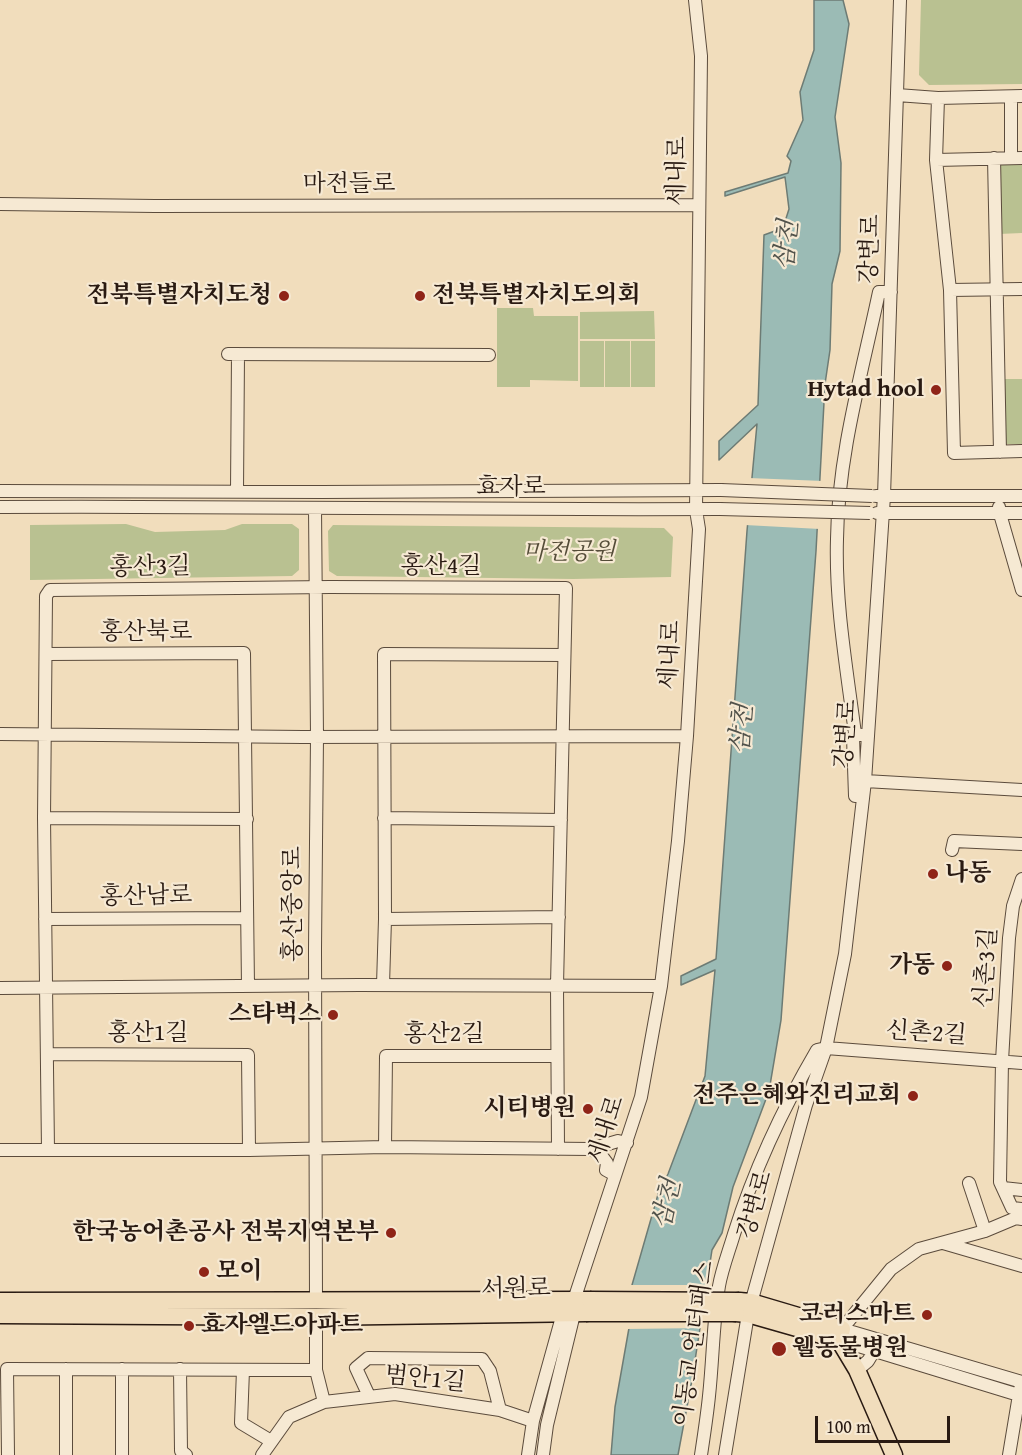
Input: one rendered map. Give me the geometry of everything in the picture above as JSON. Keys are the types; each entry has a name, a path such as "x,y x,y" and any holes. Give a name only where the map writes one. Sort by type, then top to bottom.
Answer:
{"main road":[{"name":"서원로","path":"0,1301 316,1300 577,1308 744,1308 841,1335"},
{"name":"서원로","path":"0,1315 316,1317 577,1308"},
{"path":"841,1335 894,1455"}],"street":[{"name":"세내로","path":"543,1455 547,1425 577,1308 615,1174 641,1097 661,986 678,841 687,735 699,529 696,510 701,56 695,0"},
{"name":"강변로","path":"725,1455 744,1308 806,1105 826,1048 845,954 865,781 883,513 878,496 891,292 900,0"},
{"path":"897,95 938,98 1016,97 1017,158 936,160"},
{"path":"938,98 936,160 950,290 954,453 1022,451"},
{"path":"994,158 999,452"},
{"name":"마전들로","path":"0,204 699,205"},
{"path":"950,290 1022,289"},
{"path":"863,796 855,796 855,734 838,584 838,527 849,428 879,292 891,292"},
{"path":"237,491 233,354 489,355"},
{"name":"효자로","path":"0,491 721,490 878,496 1022,496"},
{"path":"999,497 999,514 1022,590"},
{"name":"효자로","path":"0,507 210,506 1022,513"},
{"name":"홍산중앙로","path":"315,508 316,1300"},
{"name":"홍산4길","path":"316,588 566,588 564,655"},
{"name":"홍산3길","path":"46,654 46,596 50,590 316,588"},
{"name":"홍산북로","path":"46,654 244,653 247,918"},
{"path":"46,654 44,856 48,1150"},
{"path":"383,985 385,919 384,654 564,655 556,985 558,1149"},
{"path":"0,734 246,737 687,735"},
{"path":"855,734 868,736"},
{"path":"865,781 1022,790"},
{"path":"44,818 247,819"},
{"path":"384,818 561,820"},
{"path":"952,850 954,841 1022,844"},
{"name":"신촌3길","path":"1003,1188 1000,1182 1002,1061 1009,938 1013,906 1022,879"},
{"path":"385,919 559,917"},
{"path":"247,918 248,986"},
{"name":"홍산남로","path":"45,920 247,918"},
{"path":"0,988 316,985 661,986"},
{"name":"신촌2길","path":"826,1048 1022,1063"},
{"name":"이동교 언더패스","path":"701,1455 719,1285 744,1200 802,1076 817,1050 826,1048"},
{"name":"홍산1길","path":"48,1054 249,1055 249,1150"},
{"name":"홍산2길","path":"386,1147 386,1056 557,1056"},
{"path":"0,1150 249,1150 386,1147 591,1149 618,1141 627,1143"},
{"path":"591,1149 601,1155 607,1163 606,1170 615,1174"},
{"path":"969,1183 985,1231"},
{"path":"1003,1188 1022,1190"},
{"path":"1003,1188 1012,1208 1022,1209"},
{"path":"841,1335 891,1269 918,1249 985,1231 1016,1218 1022,1219"},
{"path":"942,1242 1022,1266"},
{"name":"세내로","path":"528,1455 533,1421 577,1308"},
{"path":"316,1317 316,1370 324,1402"},
{"name":"서원로","path":"841,1335 874,1351 1021,1395"},
{"name":"서원로","path":"841,1335 1022,1381"},
{"path":"857,1370 874,1351"},
{"path":"369,1396 356,1368 368,1358 482,1359 490,1371 500,1410"},
{"path":"8,1455 8,1368 316,1370"},
{"path":"66,1369 66,1455"},
{"path":"122,1369 122,1455"},
{"path":"180,1369 180,1451 186,1455"},
{"path":"243,1370 241,1423 272,1441"},
{"path":"1010,1455 1022,1381"},
{"name":"범안1길","path":"262,1455 289,1417 324,1402 369,1396 395,1394 500,1410 533,1421"}],"green space":[{"path":"921,0 1022,0 1022,84 929,85 919,75"},
{"path":"1022,163 1022,233 999,234 998,165"},
{"path":"497,308 533,308 534,316 578,316 578,381 530,380 530,387 497,387"},
{"path":"654,311 655,339 580,339 580,312"},
{"path":"580,341 604,341 604,387 580,387"},
{"path":"605,341 630,341 630,387 605,387"},
{"path":"631,341 655,341 655,387 631,387"},
{"path":"1002,379 1022,379 1022,444 1003,444"},
{"path":"126,524 155,532 225,530 242,524 292,524 299,529 299,570 292,576 30,580 30,525"},
{"name":"마전공원","path":"333,525 664,528 673,537 671,577 573,579 337,576 329,571 328,531"}],"water":[{"name":"삼천","path":"814,0 843,0 849,24 835,117 841,163 840,251 832,284 830,350 825,384 816,551 781,1020 769,1091 733,1187 722,1233 712,1250 678,1455 611,1455 615,1407 629,1328 632,1285 659,1191 668,1174 705,1076 715,970 681,985 681,976 716,959 757,424 719,460 719,441 758,405 764,235 783,228 789,209 785,177 725,196 725,192 788,173 791,161 787,156 803,120 800,92 814,50"}],"pier":[{"path":"749,478 823,481 820,529 745,525"},
{"path":"629,1285 710,1285 703,1328 626,1329"}],"place":[{"name":"전북특별자치도청","path":"284,296"},
{"name":"전북특별자치도의회","path":"420,296"},
{"name":"Hytad hool","path":"936,390"},
{"name":"나동","path":"933,874"},
{"name":"가동","path":"947,966"},
{"name":"스타벅스","path":"333,1015"},
{"name":"전주은혜와진리교회","path":"913,1096"},
{"name":"시티병원","path":"588,1109"},
{"name":"한국농어촌공사 전북지역본부","path":"391,1233"},
{"name":"모이","path":"204,1272"},
{"name":"코러스마트","path":"927,1315"},
{"name":"효자엘드아파트","path":"189,1326"},
{"name":"웰동물병원","path":"779,1349"}]}
